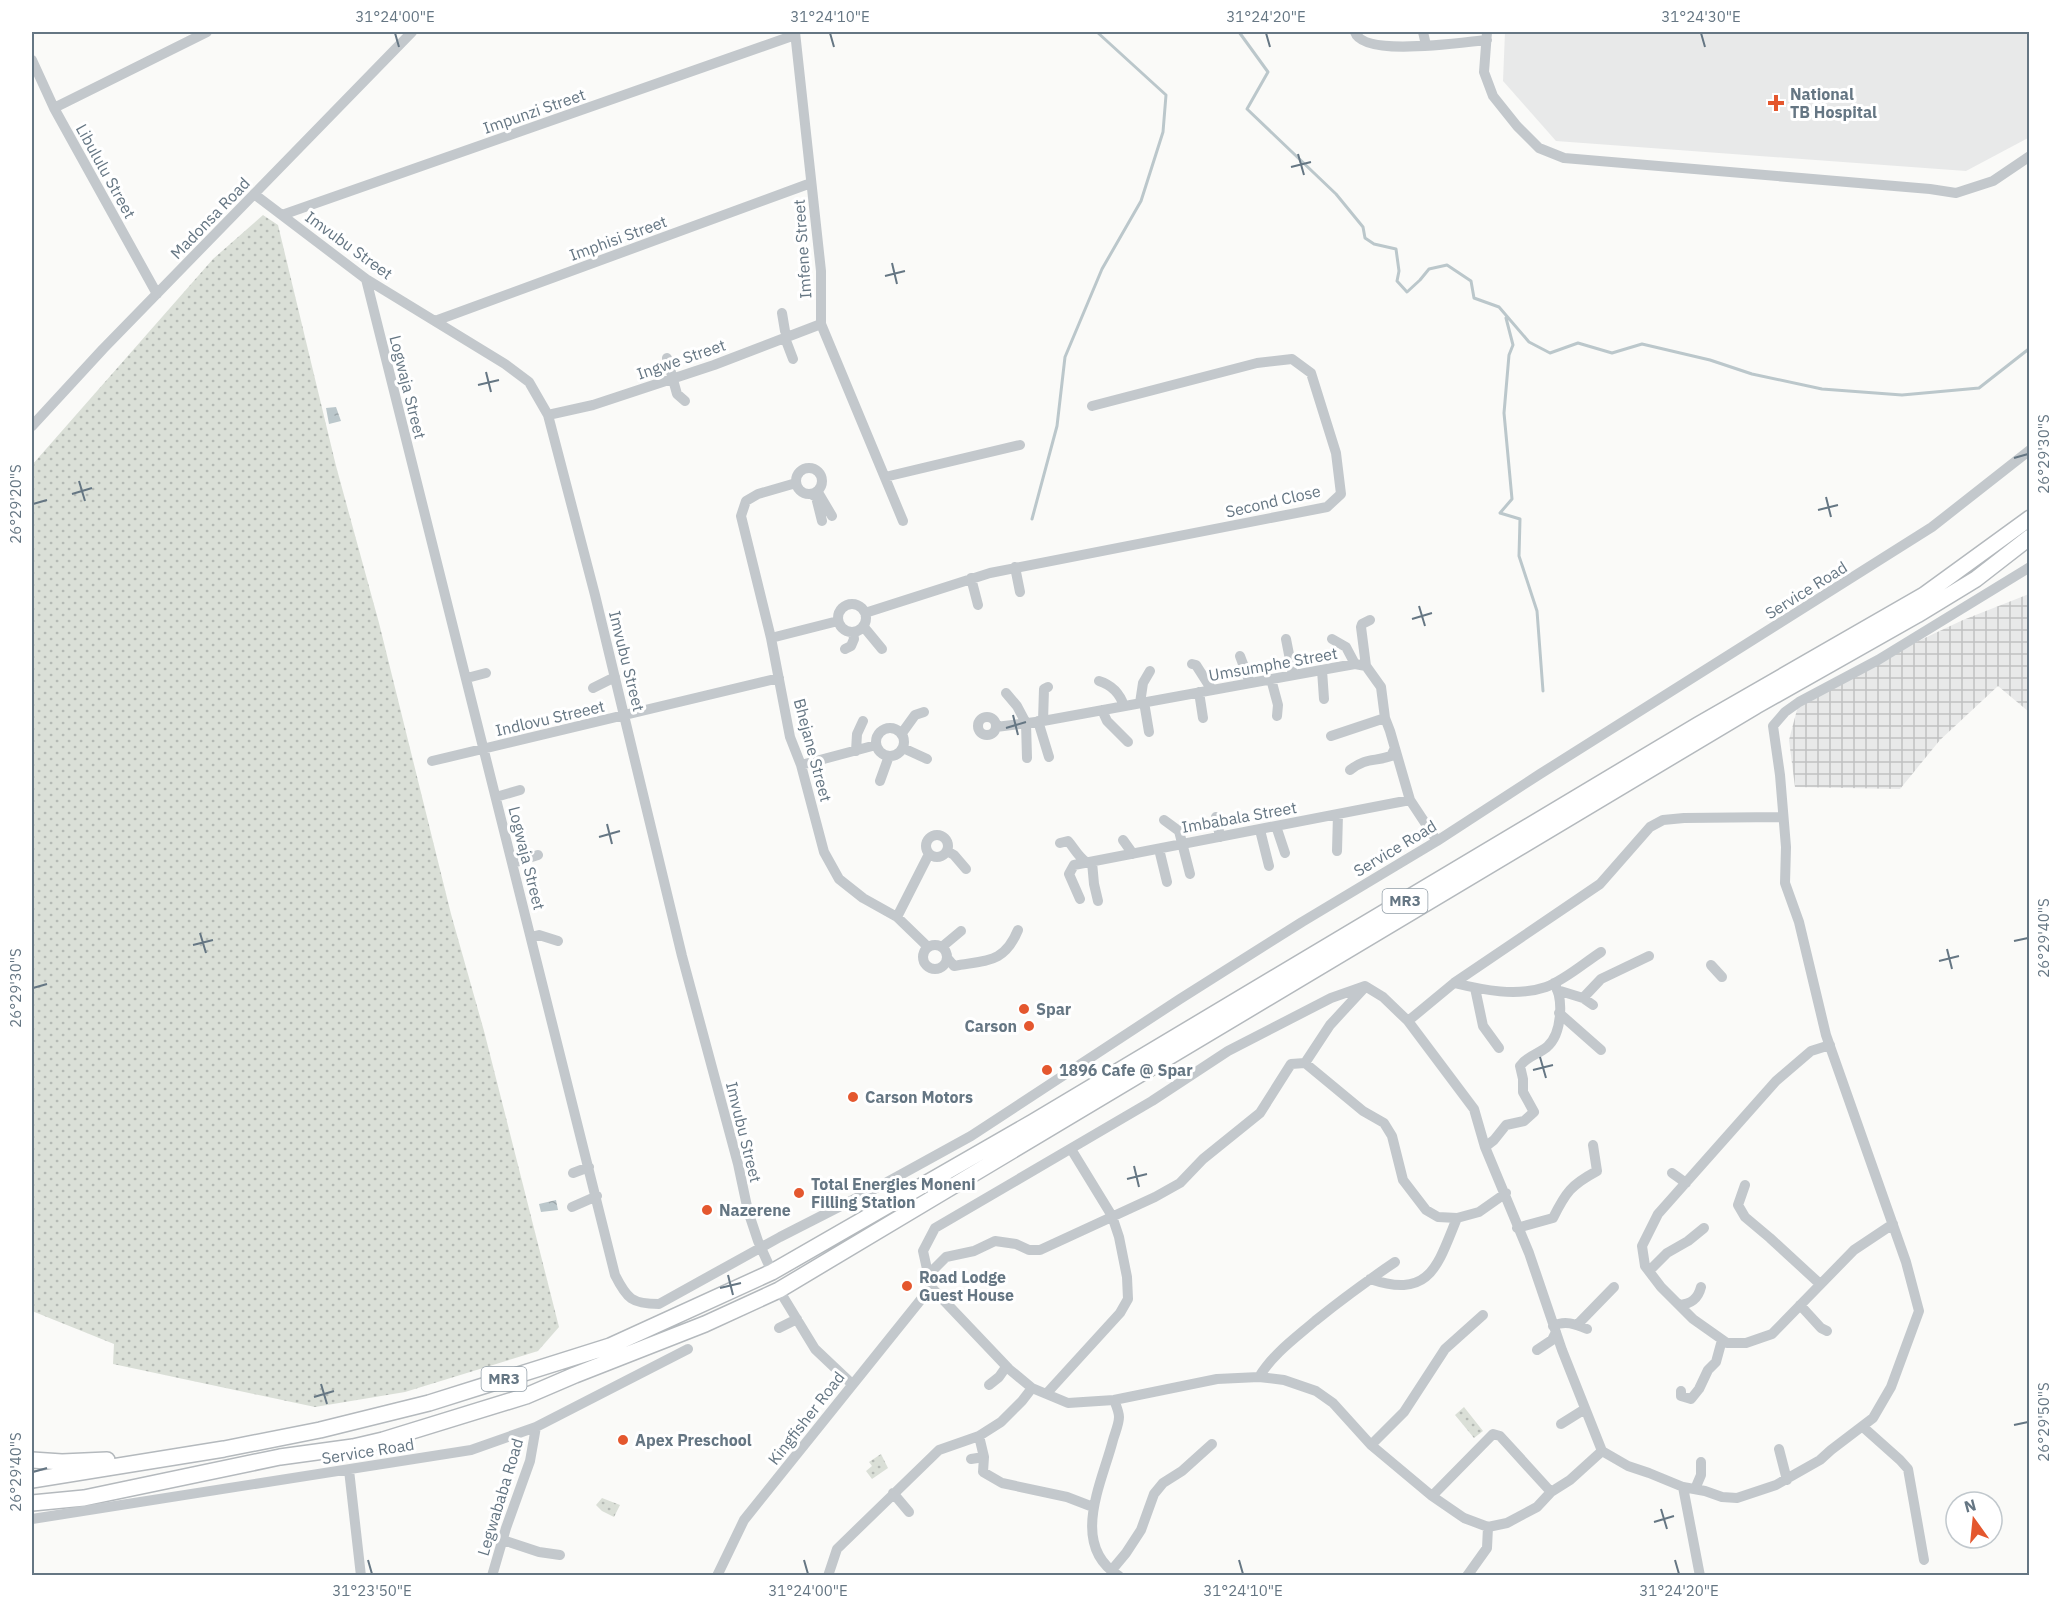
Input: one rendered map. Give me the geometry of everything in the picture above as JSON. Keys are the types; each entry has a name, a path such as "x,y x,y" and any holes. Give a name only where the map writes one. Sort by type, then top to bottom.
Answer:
{"highway":[{"name":"MR3","path":"32,1480 224,1449 320,1430 429,1403 610,1346 772,1272 1033,1122 1688,731 1924,595 2030,518"},
{"name":"MR3","path":"32,1503 84,1498 280,1457 353,1447 392,1437 526,1396 705,1324 779,1290 1745,712 1917,615 1976,579 2030,537"},
{"path":"32,1460 62,1462 139,1458 224,1449"}],"street":[{"path":"54,108 207,32"},
{"name":"Madonsa Road","path":"32,426 102,349 412,32"},
{"path":"1354,32 1365,43 1390,48 1487,36 1484,72 1493,96 1517,126 1539,147 1563,158 1956,193 1993,181 2030,156"},
{"path":"1423,32 1426,45"},
{"name":"Imfene Street","path":"795,33 821,270 820,324 903,521"},
{"name":"Impunzi Street","path":"282,214 795,33"},
{"name":"Libululu Street","path":"32,60 54,108 156,294"},
{"name":"Imphisi Street","path":"435,321 811,183"},
{"name":"Imvubu Street","path":"254,195 366,279 505,364 529,382 548,415 615,677 682,956 738,1164 748,1211 772,1272"},
{"name":"Logwaja Street","path":"366,279 615,1275 626,1295 641,1304 659,1304 762,1248"},
{"path":"782,313 784,331 792,359"},
{"name":"Ingwe Street","path":"548,415 593,405 714,364 820,324"},
{"path":"667,358 677,394 685,400"},
{"name":"Second Close","path":"866,613 971,578 1015,567 1327,507 1341,494 1335,453 1311,373 1292,358 1257,363 1092,406"},
{"path":"885,477 1020,445"},
{"name":"Service Road","path":"762,1248 971,1136 1179,999 1437,841 1932,527 2030,450"},
{"path":"812,468 819,473 822,481 814,493 800,491 796,483 800,471 812,468"},
{"name":"Bhejane Street","path":"796,483 758,494 746,501 741,516 771,638 790,737 801,765 824,852 839,879 863,898 897,917 928,947"},
{"path":"814,493 827,519"},
{"path":"1015,567 1020,592"},
{"path":"1365,986 1383,997 1408,1021 1474,1109 1485,1147 1506,1193 1517,1228 1529,1253 1555,1329 1602,1451 1628,1466 1683,1487 1722,1497 1737,1498 1787,1480 1820,1460 1873,1418 1891,1387 1919,1311 1906,1262 1830,1045 1799,922 1785,883 1786,846 1773,726 1785,712 2028,572"},
{"path":"971,578 978,605"},
{"path":"845,649 851,646 858,629 866,622 866,613 860,607 848,604 839,613 838,621 843,629 858,629 882,649"},
{"path":"1361,665 1361,627 1370,620"},
{"path":"771,638 838,621"},
{"path":"1286,639 1293,675"},
{"path":"1332,639 1346,647 1381,687 1385,718 1410,800 1437,841"},
{"path":"1240,656 1250,683"},
{"path":"1192,664 1196,665 1212,690"},
{"name":"Umsumphe Street","path":"996,727 1361,665"},
{"path":"1322,670 1323,699"},
{"path":"1149,732 1142,703 1143,684 1150,671"},
{"path":"467,678 486,674"},
{"path":"593,688 615,677"},
{"name":"Indlovu Streeet","path":"432,761 779,678"},
{"path":"1271,679 1278,705 1277,716"},
{"path":"1100,681 1106,683 1120,696 1124,706"},
{"path":"1048,687 1044,689 1041,721 1049,758"},
{"path":"1199,692 1203,718"},
{"path":"1006,693 1017,706 1026,723 1027,758"},
{"path":"1102,710 1107,721 1128,742"},
{"path":"902,733 915,715 924,712"},
{"path":"1331,736 1385,718"},
{"path":"856,751 857,734 863,722"},
{"path":"894,728 902,733 905,742 899,754 889,756 881,753 876,745 877,736 884,729 894,728"},
{"path":"801,765 876,745"},
{"path":"903,748 927,759"},
{"path":"1350,770 1357,764 1371,759 1382,760 1391,756 1394,750"},
{"path":"880,781 889,756"},
{"path":"496,797 520,790"},
{"name":"Imbabala Street","path":"1080,899 1069,874 1074,865 1410,800"},
{"path":"1337,851 1338,814"},
{"path":"1216,817 1220,837"},
{"path":"1408,1021 1454,983 1600,884 1650,826 1663,820 1684,818 1783,817"},
{"path":"1164,820 1179,831 1190,874"},
{"path":"1276,826 1285,853"},
{"path":"1260,830 1269,866"},
{"path":"935,835 945,838 947,851 940,857 929,854 926,848 927,841 935,835"},
{"path":"1123,840 1133,854"},
{"path":"1060,843 1068,841 1076,854 1089,862 1098,901"},
{"path":"1159,849 1167,882"},
{"path":"947,851 954,855 966,869"},
{"path":"897,917 929,854"},
{"path":"513,863 538,855"},
{"path":"948,959 942,967 930,968 923,958 928,947 935,944 943,946 948,959 954,966 997,958 1011,946 1018,930"},
{"path":"943,946 961,931"},
{"path":"531,937 538,935 558,941"},
{"path":"1556,986 1601,952"},
{"path":"1583,998 1601,979 1649,956"},
{"path":"1711,965 1722,977"},
{"path":"1454,983 1475,988 1522,992 1556,986 1593,1005"},
{"path":"1305,1063 1330,1025 1365,986"},
{"path":"1365,986 1331,998 1228,1051 1156,1098 935,1228 923,1251 931,1287 1006,1367 1032,1388 1068,1403 1114,1400 1217,1379 1259,1377 1284,1380 1316,1391 1333,1403 1371,1445 1432,1496 1464,1518 1488,1527 1507,1523 1538,1507 1551,1492 1570,1480 1602,1451"},
{"path":"1485,1147 1506,1125 1524,1121 1534,1112 1523,1092 1520,1066 1525,1059 1539,1053 1549,1045 1556,1035 1559,1013 1556,986"},
{"path":"1475,988 1483,1026 1499,1048"},
{"path":"1559,1013 1601,1050"},
{"path":"1830,1045 1811,1051 1776,1081 1658,1214 1642,1245 1645,1266 1655,1274 1693,1319 1727,1343 1746,1343 1772,1334 1854,1250 1893,1224"},
{"path":"928,1275 946,1257 974,1251 995,1241 1016,1244 1029,1250 1040,1250 1155,1197 1180,1182 1203,1159 1260,1113 1292,1064 1305,1063 1363,1111 1383,1124 1392,1136 1403,1180 1426,1210 1438,1217 1457,1218 1479,1212 1506,1193"},
{"path":"1593,1145 1597,1171"},
{"path":"1047,1394 1120,1313 1128,1299 1127,1277 1112,1216 1071,1149"},
{"path":"573,1173 589,1167"},
{"path":"1517,1228 1553,1218 1564,1196 1577,1182 1597,1171 1608,1174"},
{"path":"1672,1173 1686,1183"},
{"path":"1745,1185 1738,1205 1745,1217 1820,1284"},
{"path":"572,1207 597,1196"},
{"path":"1370,1279 1398,1286 1413,1284 1429,1276 1457,1218"},
{"path":"1655,1274 1667,1253 1688,1241 1704,1228"},
{"path":"1259,1377 1270,1360 1294,1338 1395,1262"},
{"name":"Kingfisher Road","path":"717,1575 744,1520 931,1287"},
{"path":"1537,1350 1552,1340 1555,1329 1562,1321 1582,1327 1585,1312 1614,1287"},
{"path":"1679,1305 1689,1304 1699,1295 1701,1287"},
{"path":"779,1290 815,1349 852,1384"},
{"path":"1800,1305 1821,1328 1827,1331"},
{"path":"1371,1445 1404,1412 1445,1349 1483,1315"},
{"path":"779,1328 797,1319"},
{"path":"1681,1391 1681,1395 1691,1399 1699,1389 1708,1370 1716,1362 1722,1340"},
{"name":"Service Road","path":"32,1519 471,1450 536,1427 688,1349"},
{"path":"989,1385 1006,1367"},
{"path":"828,1575 837,1549 939,1450 979,1436 1001,1422 1032,1388"},
{"path":"1114,1400 1119,1417 1093,1507 1091,1524 1097,1552 1115,1573 1141,1530 1154,1494 1163,1483 1182,1471 1212,1444"},
{"path":"1561,1425 1585,1409"},
{"name":"Legwababa Road","path":"492,1575 530,1461 536,1427"},
{"path":"1863,1427 1908,1469 1924,1560"},
{"path":"1432,1496 1493,1434 1500,1436 1551,1492"},
{"path":"979,1436 984,1457 983,1472 1002,1483 1062,1496 1093,1507"},
{"path":"1779,1449 1787,1480"},
{"path":"970,1459 984,1457"},
{"path":"1695,1489 1701,1475 1701,1462"},
{"path":"349,1470 361,1575"},
{"path":"1683,1487 1700,1575"},
{"path":"893,1493 909,1512"},
{"path":"1467,1575 1487,1548 1488,1527"},
{"path":"503,1540 539,1552 560,1555"}],"shaded area":[{"name":"National TB Hospital","path":"1505,32 2029,32 2028,138 1966,171 1556,141 1503,81"},
{"path":"263,215 278,225 336,466 379,623 451,914 484,1031 559,1327 538,1351 405,1392 315,1407 113,1364 114,1344 32,1311 32,465 213,259"},
{"path":"2029,594 2029,712 1998,686 1940,740 1900,789 1795,787 1789,740 1799,702 1878,660 1963,620"},
{"path":"1464,1407 1483,1431 1474,1438 1455,1415"},
{"path":"881,1454 888,1468 872,1479 866,1471 872,1466 869,1462"},
{"path":"602,1498 620,1505 614,1517 596,1505"}],"water":[{"path":"336,407 341,421 329,424 326,408"},
{"path":"556,1200 558,1210 541,1212 539,1204"}],"waterway":[{"path":"1032,519 1057,426 1065,357 1102,269 1141,201 1163,132 1166,95 1097,32"},
{"path":"1239,32 1268,72 1247,109 1336,194 1363,227 1365,238 1374,244 1396,249 1399,271 1397,281 1407,292 1429,269 1447,265 1471,281 1474,298 1499,307 1529,342 1550,353 1578,343 1612,353 1642,344 1710,360 1752,374 1822,389 1902,395 1979,388 2030,348"},
{"path":"1506,318 1513,345 1509,355 1504,413 1512,499 1500,513 1520,519 1519,556 1537,611 1543,691"}],"place":[{"name":"National TB Hospital","path":"1776,103"},
{"name":"Spar","path":"1024,1009"},
{"name":"Carson","path":"1029,1026"},
{"name":"1896 Cafe @ Spar","path":"1047,1070"},
{"name":"Carson Motors","path":"853,1097"},
{"name":"Total Energies Moneni Filling Station","path":"799,1193"},
{"name":"Nazerene","path":"707,1210"},
{"name":"Road Lodge Guest House","path":"907,1286"},
{"name":"Apex Preschool","path":"623,1440"}]}
